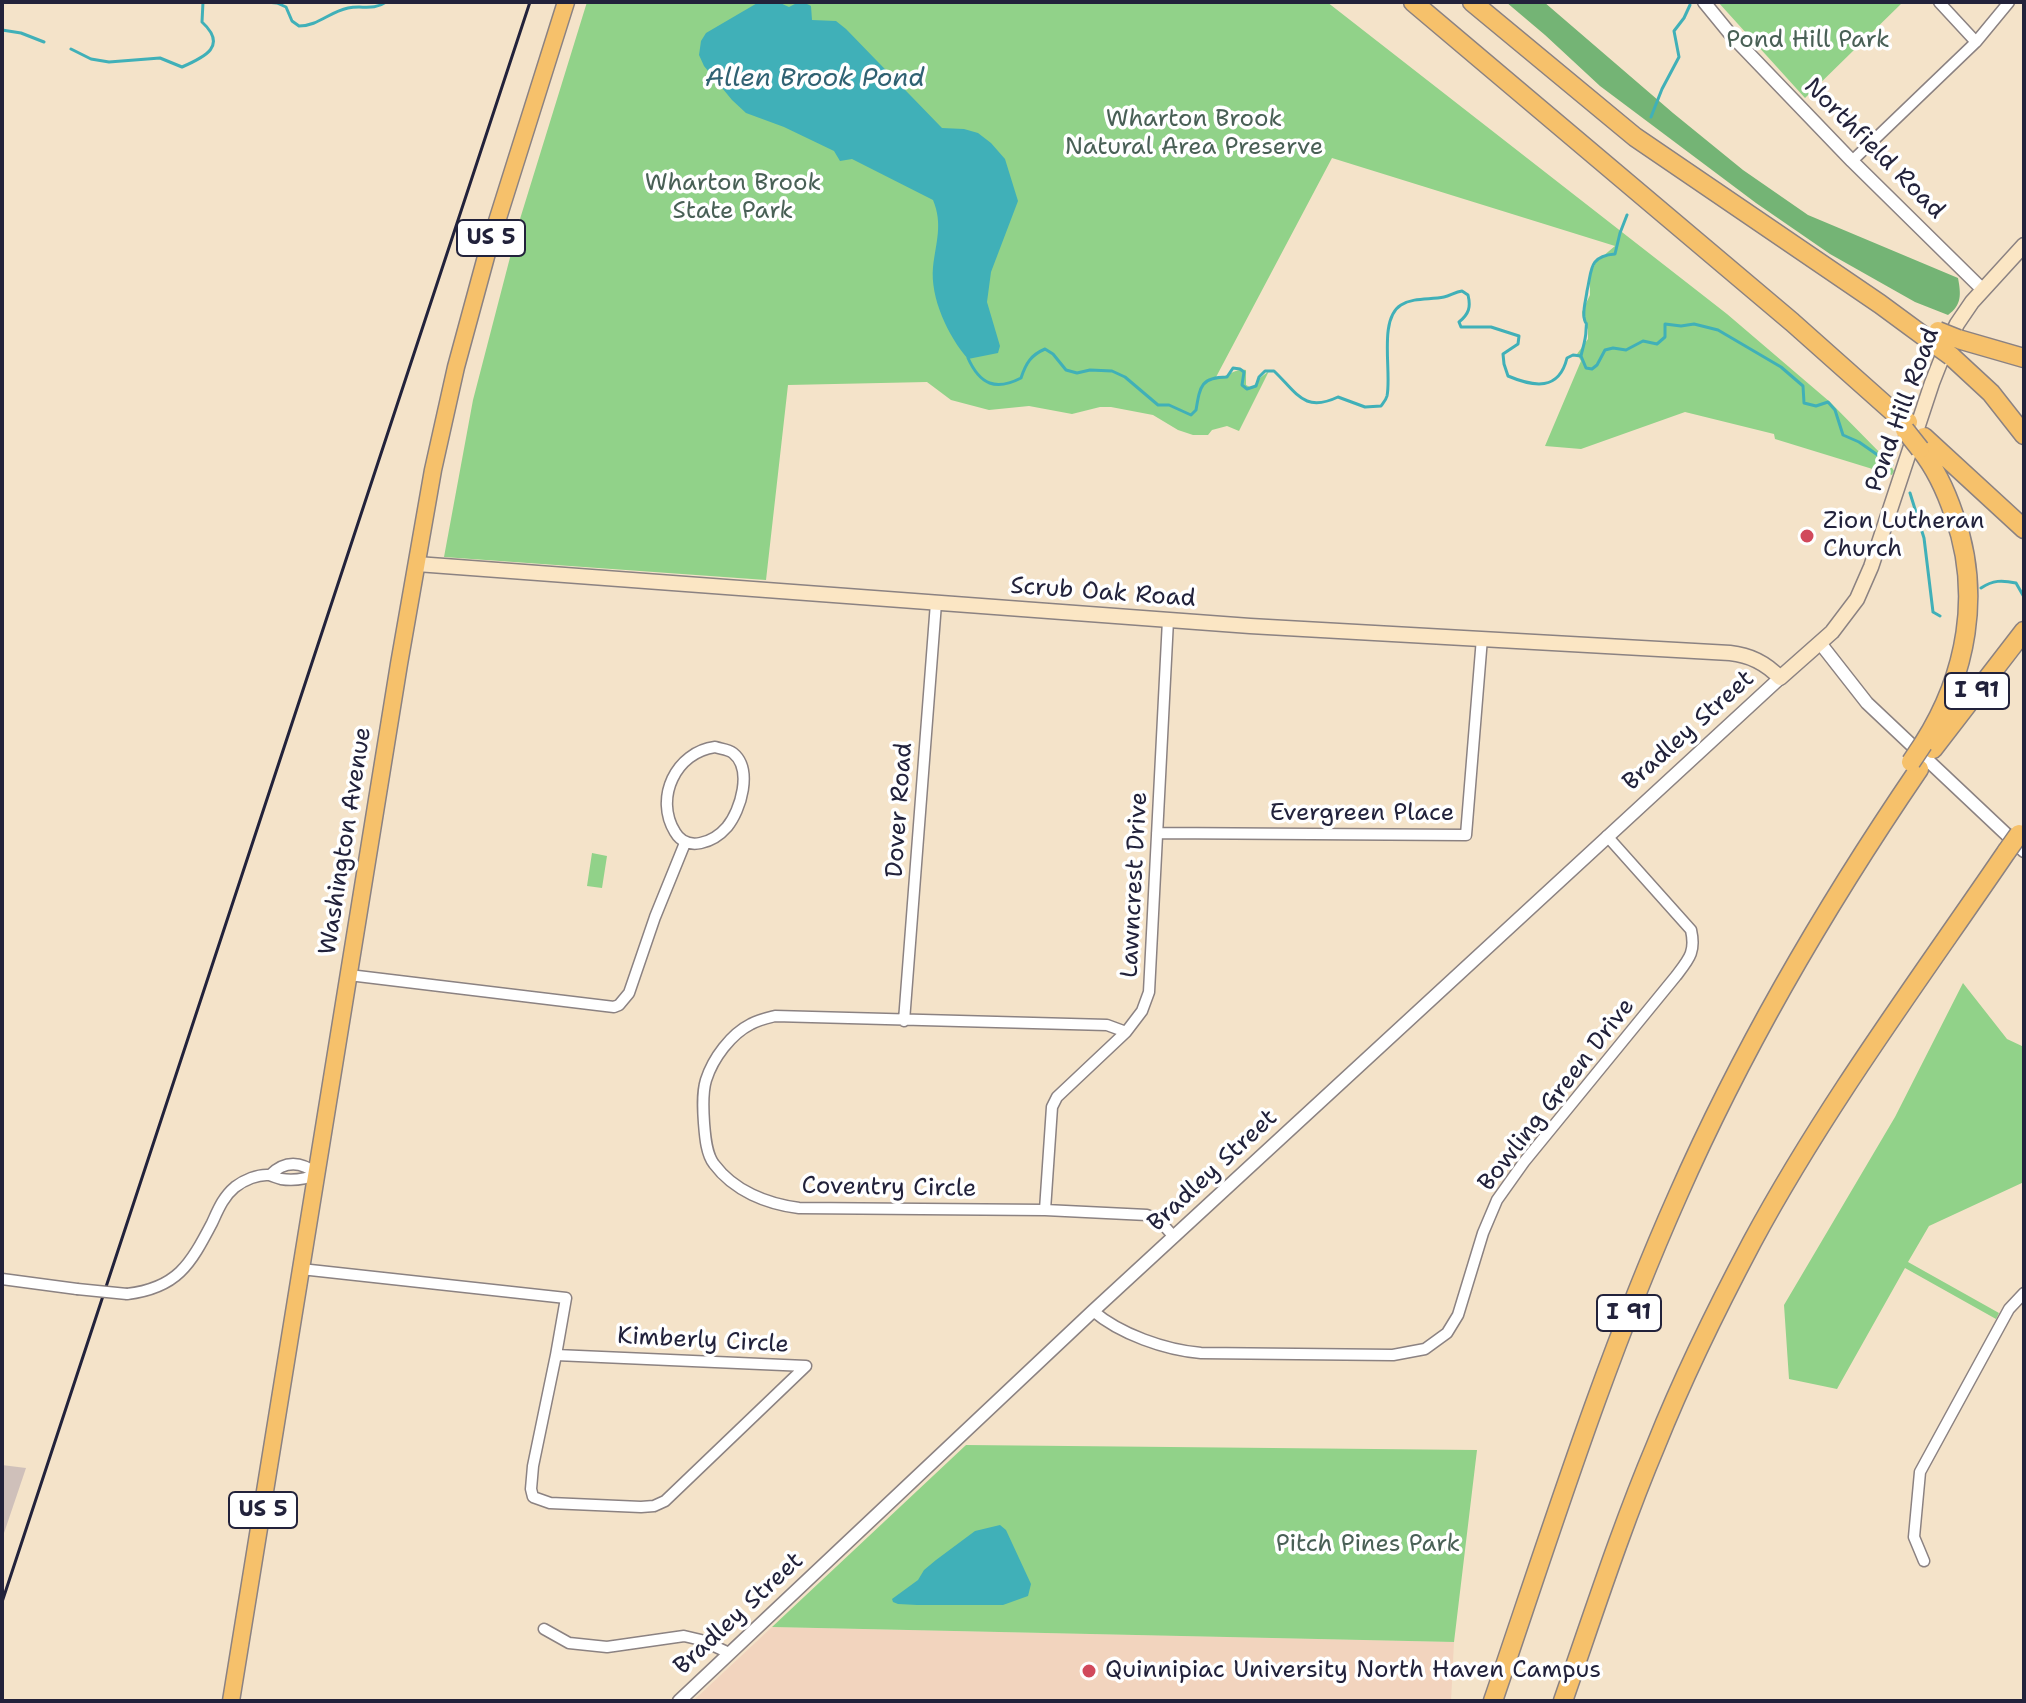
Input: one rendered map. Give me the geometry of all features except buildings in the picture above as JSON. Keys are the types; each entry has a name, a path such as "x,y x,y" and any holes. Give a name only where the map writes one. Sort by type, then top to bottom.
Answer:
{"highway":[{"path":"1413,2 1792,322 1892,411 1922,443 2024,529"},
{"path":"1472,2 1635,137 1880,304 1955,348 2024,435"},
{"path":"1955,348 2024,358"},
{"path":"1922,443 1957,523 1965,551 1969,590 1967,631 1958,669 1927,748"},
{"name":"I 91","path":"1493,1701 1612,1357 1684,1180 1727,1091 1781,988 1899,798 1915,765 2024,631"},
{"path":"1563,1701 1655,1446 1690,1365 1737,1271 1819,1128 2020,835"}],"main road":[{"name":"Washington Avenue","path":"231,1701 433,470 470,313 566,2"},
{"name":"Pond Hill Road","path":"1780,678 1845,617 1867,578 1940,361 1957,324 1982,289 2024,245"},
{"name":"Scrub Oak Road","path":"417,564 1277,628 1739,654 1761,662 1780,678"}],"street":[{"name":"Northfield Road","path":"1704,2 1731,35 1852,161 1982,289"},
{"path":"1939,2 1976,42"},
{"path":"1852,161 1976,42 2009,2"},
{"name":"Dover Road","path":"904,1021 936,603"},
{"name":"Lawncrest Drive","path":"1045,1210 1052,1107 1057,1097 1126,1032 1142,1011 1149,992 1168,620"},
{"name":"Evergreen Place","path":"1157,833 1466,835 1482,638"},
{"path":"1820,643 1867,703 2020,835"},
{"name":"Bradley Street","path":"679,1701 1093,1311 1780,678"},
{"path":"715,747 727,750 738,760 743,777 741,797 732,820 719,835 702,844 685,843 676,835 668,814 668,794 676,772 697,752 715,747"},
{"name":"Bowling Green Drive","path":"1093,1311 1115,1327 1148,1340 1174,1349 1201,1353 1393,1355 1425,1349 1447,1333 1458,1315 1483,1233 1497,1200 1693,951 1691,930 1607,836"},
{"path":"349,975 614,1007 629,993 685,843"},
{"name":"Coventry Circle","path":"1126,1032 1107,1025 775,1016 751,1024 730,1039 718,1056 705,1081 705,1135 712,1162 732,1182 753,1196 775,1205 1147,1215 1159,1220 1174,1237"},
{"path":"2,1279 127,1294 159,1287 187,1266 231,1190 250,1179 270,1175 285,1164 297,1163 317,1174"},
{"path":"270,1175 302,1179 317,1174"},
{"name":"Kimberly Circle","path":"301,1269 566,1298 533,1466 531,1489 533,1497 541,1501 641,1507 665,1501 806,1366 556,1355"},
{"path":"1924,1561 1914,1537 1920,1472 2009,1309 2024,1293"},
{"path":"544,1629 569,1643 607,1647 684,1636 729,1653"}],"shaded area":[{"path":"2,1465 26,1468 2,1539"},
{"name":"Quinnipiac University North Haven Campus","path":"772,1627 1454,1642 1451,1701 693,1701"}],"green space":[{"path":"587,2 1327,2 1727,314 1830,402 1894,471 1892,475 1775,439 1774,434 1685,412 1581,449 1545,446 1581,361 1577,354 1588,339 1582,312 1590,295 1590,275 1596,262 1615,246 1332,158 1215,379 1246,370 1246,385 1252,388 1269,371 1239,431 1227,426 1212,430 1208,435 1193,435 1153,415 1111,407 1072,414 1029,406 989,410 951,400 927,382 788,385 766,580 444,557 473,400 520,219"},
{"path":"1506,2 1544,2 1743,170 1808,215 1958,278 1960,294 1956,307 1948,315 1915,302 1830,254 1756,203 1600,86"},
{"name":"Pond Hill Park","path":"1718,2 1903,2 1805,98"},
{"path":"592,853 607,856 602,888 587,886"},
{"path":"1963,983 2007,1039 2024,1047 2024,1182 1929,1226 1908,1262 1999,1313 1996,1319 1905,1268 1837,1389 1789,1379 1784,1305 1895,1117"},
{"name":"Pitch Pines Park","path":"966,1445 1477,1450 1454,1642 772,1627"}],"water":[{"name":"Allen Brook Pond","path":"759,2 778,2 789,7 805,3 811,6 812,20 836,21 942,128 978,133 1005,159 1018,201 991,272 987,302 1000,346 998,353 968,359 942,316 933,279 938,225 933,200 852,159 840,161 834,151 746,113 704,66 699,55 706,33"},
{"path":"1000,1525 1006,1530 1031,1584 1028,1596 1003,1605 893,1602 892,1599 918,1580 924,1570 975,1531"}],"waterway":[{"path":"71,49 91,59 109,62 160,58 182,67 205,55 213,44 210,30 202,22 203,2"},
{"path":"266,2 286,7 292,21 299,26 312,24 348,8 372,7 386,2"},
{"path":"1651,117 1679,57 1674,31 1690,5"},
{"path":"2,30 44,42"},
{"path":"1581,356 1586,333 1584,307 1591,271 1600,258 1615,254 1627,215"},
{"path":"968,358 983,380 996,385 1021,378 1030,360 1045,349 1066,370 1077,373 1112,371 1125,377 1158,405 1169,405 1191,415 1196,410 1203,384 1227,377 1233,368 1244,372 1242,385 1247,389 1256,386 1265,371 1274,371 1295,393 1309,402 1338,397 1365,407 1381,406 1387,396 1388,334 1394,312 1411,301 1444,297 1462,291 1468,295 1469,303 1467,313 1459,322 1461,327 1491,327 1519,336 1518,344 1503,354 1508,376 1544,384 1558,376 1567,358 1573,355 1581,356 1586,368 1592,369 1605,350 1626,350 1643,341 1657,344 1665,337 1665,324 1694,324 1718,330 1781,367 1803,386 1804,403 1816,406 1828,402 1835,410 1843,435 1892,465"},
{"path":"1910,493 1924,538 1933,612 1940,616"},
{"path":"1981,588 1998,581 2016,583 2024,597"}],"railway":[{"path":"2,1602 530,2"}],"place":[{"name":"Zion Lutheran Church","path":"1807,536"},
{"name":"Quinnipiac University North Haven Campus","path":"1089,1671"}],"park label":[{"name":"Wharton Brook Natural Area Preserve","path":"1194,134"},
{"name":"Wharton Brook State Park","path":"733,198"}]}
